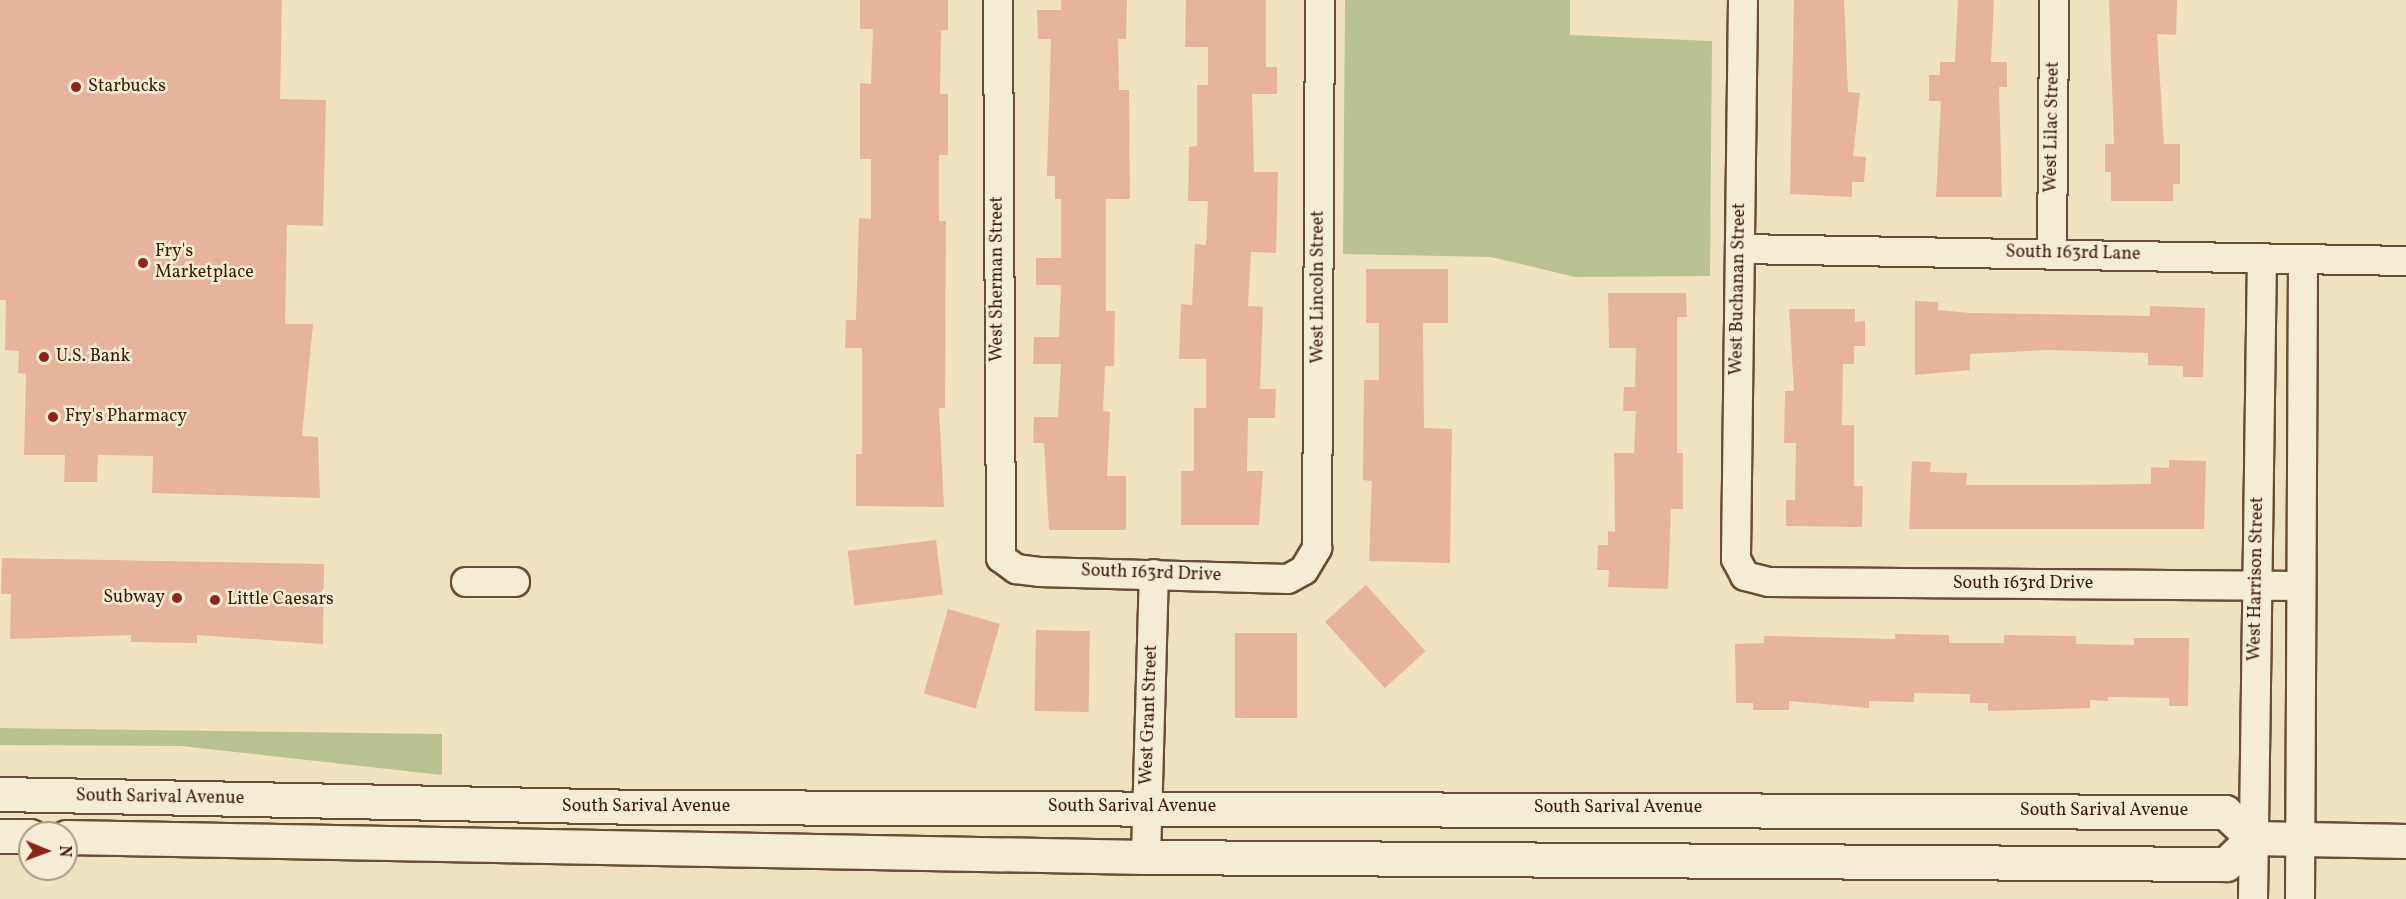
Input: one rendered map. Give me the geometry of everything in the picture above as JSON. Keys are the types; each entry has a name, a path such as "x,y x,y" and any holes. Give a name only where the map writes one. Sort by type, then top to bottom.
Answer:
{"main road":[{"name":"South Sarival Avenue","path":"0,794 345,803 2225,812 2253,838"},
{"path":"344,841 345,803"},
{"path":"0,836 18,836"},
{"path":"78,837 1146,857 2226,864 2253,838 2406,841"}],"street":[{"name":"West Sherman Street","path":"998,0 1001,558"},
{"name":"West Lincoln Street","path":"1304,570 1317,548 1320,0"},
{"name":"West Buchanan Street","path":"1743,0 1736,559 1745,576"},
{"name":"West Lilac Street","path":"2052,253 2055,0"},
{"name":"South 163rd Lane","path":"1740,249 2406,261"},
{"name":"West Harrison Street","path":"2253,899 2262,258"},
{"path":"2300,899 2302,260"},
{"name":"South 163rd Drive","path":"1001,558 1027,570 1288,579 1304,570"},
{"name":"West Grant Street","path":"1146,857 1155,574"},
{"name":"South 163rd Drive","path":"1745,576 1769,582 2301,586"},
{"path":"466,582 515,582"}],"green space":[{"path":"1345,0 1570,0 1570,35 1712,41 1710,276 1575,277 1491,257 1343,254"},
{"path":"0,728 442,734 442,775 181,746 0,745"}],"building":[{"name":"Fry's Marketplace","path":"0,0 282,0 280,99 326,100 323,226 287,225 285,324 313,324 302,436 318,437 320,498 152,493 153,456 98,455 97,482 64,482 65,455 24,455 26,374 18,373 19,351 5,350 6,300 0,300"},
{"path":"860,0 948,0 948,30 941,30 940,94 948,94 948,155 939,155 939,221 946,221 945,408 939,408 944,507 856,506 856,454 862,454 862,348 845,348 846,320 856,320 859,218 871,219 871,159 860,159 860,83 871,84 873,29 860,29"},
{"path":"1061,0 1127,0 1126,39 1118,39 1119,90 1129,90 1130,199 1106,199 1106,311 1115,311 1114,366 1105,366 1103,411 1110,412 1107,476 1126,476 1126,530 1049,530 1044,443 1033,443 1034,417 1058,417 1061,364 1033,364 1034,337 1059,337 1061,285 1036,285 1036,258 1061,258 1061,199 1055,199 1055,176 1047,176 1051,39 1038,39 1037,10 1061,10"},
{"path":"1186,0 1266,0 1266,67 1277,67 1277,94 1252,94 1254,172 1278,172 1276,253 1251,252 1248,306 1263,307 1260,389 1276,389 1275,418 1248,418 1247,471 1263,471 1259,525 1181,525 1181,471 1194,471 1194,408 1206,408 1206,359 1179,359 1181,304 1192,305 1195,244 1206,245 1208,201 1188,201 1189,147 1197,146 1197,85 1208,85 1208,47 1185,47"},
{"path":"1794,0 1844,0 1848,92 1860,93 1853,156 1866,157 1864,182 1852,182 1852,197 1790,194"},
{"path":"1958,0 1994,0 1991,62 2007,62 2007,87 1999,87 2002,197 1936,197 1941,101 1929,101 1929,75 1940,75 1940,62 1955,62"},
{"path":"2109,0 2177,0 2176,35 2157,34 2164,144 2180,144 2180,184 2173,184 2173,201 2111,201 2111,172 2105,172 2105,144 2114,144"},
{"path":"1366,269 1448,269 1448,323 1423,323 1424,428 1452,429 1450,563 1369,561 1372,481 1363,480 1364,380 1379,380 1379,323 1366,323"},
{"path":"1608,293 1686,293 1687,317 1677,317 1677,453 1683,453 1683,509 1671,509 1668,589 1608,587 1609,570 1597,570 1598,545 1608,545 1608,531 1615,532 1614,453 1634,453 1636,411 1623,411 1624,387 1635,387 1636,348 1609,348"},
{"path":"1915,301 1938,302 1938,310 1970,313 2150,316 2150,306 2205,308 2203,377 2183,377 2183,366 2148,365 2148,353 2049,350 1970,354 1970,370 1915,375"},
{"path":"1789,309 1855,309 1855,322 1865,321 1865,346 1854,346 1854,364 1843,364 1842,425 1854,425 1854,486 1863,486 1862,527 1786,526 1786,500 1795,500 1796,443 1784,443 1785,391 1794,391"},
{"path":"2169,460 2206,461 2204,529 1909,529 1912,461 1931,462 1930,472 1967,473 1966,485 2071,485 2151,484 2151,467 2169,468"},
{"path":"936,540 943,595 854,605 848,551"},
{"path":"2,558 324,564 323,644 197,635 197,643 131,642 131,635 10,639 11,594 1,594"},
{"path":"1366,585 1426,651 1385,688 1325,622"},
{"path":"948,609 1000,624 976,708 924,694"},
{"path":"1036,630 1090,631 1089,712 1035,711"},
{"path":"1235,633 1297,633 1297,718 1235,718"},
{"path":"1895,634 1949,635 1949,643 2004,643 2004,635 2076,636 2076,644 2134,645 2134,638 2189,638 2188,706 2169,706 2169,698 2108,697 2108,701 2090,700 2090,708 1988,711 1988,703 1970,703 1970,694 1914,693 1914,702 1869,701 1869,708 1789,701 1789,710 1753,710 1753,703 1736,703 1735,644 1764,643 1764,636 1895,639"}],"place":[{"name":"Starbucks","path":"76,87"},
{"name":"Fry's Marketplace","path":"143,263"},
{"name":"U.S. Bank","path":"44,357"},
{"name":"Fry's Pharmacy","path":"53,417"},
{"name":"Subway","path":"177,598"},
{"name":"Little Caesars","path":"215,600"}]}
